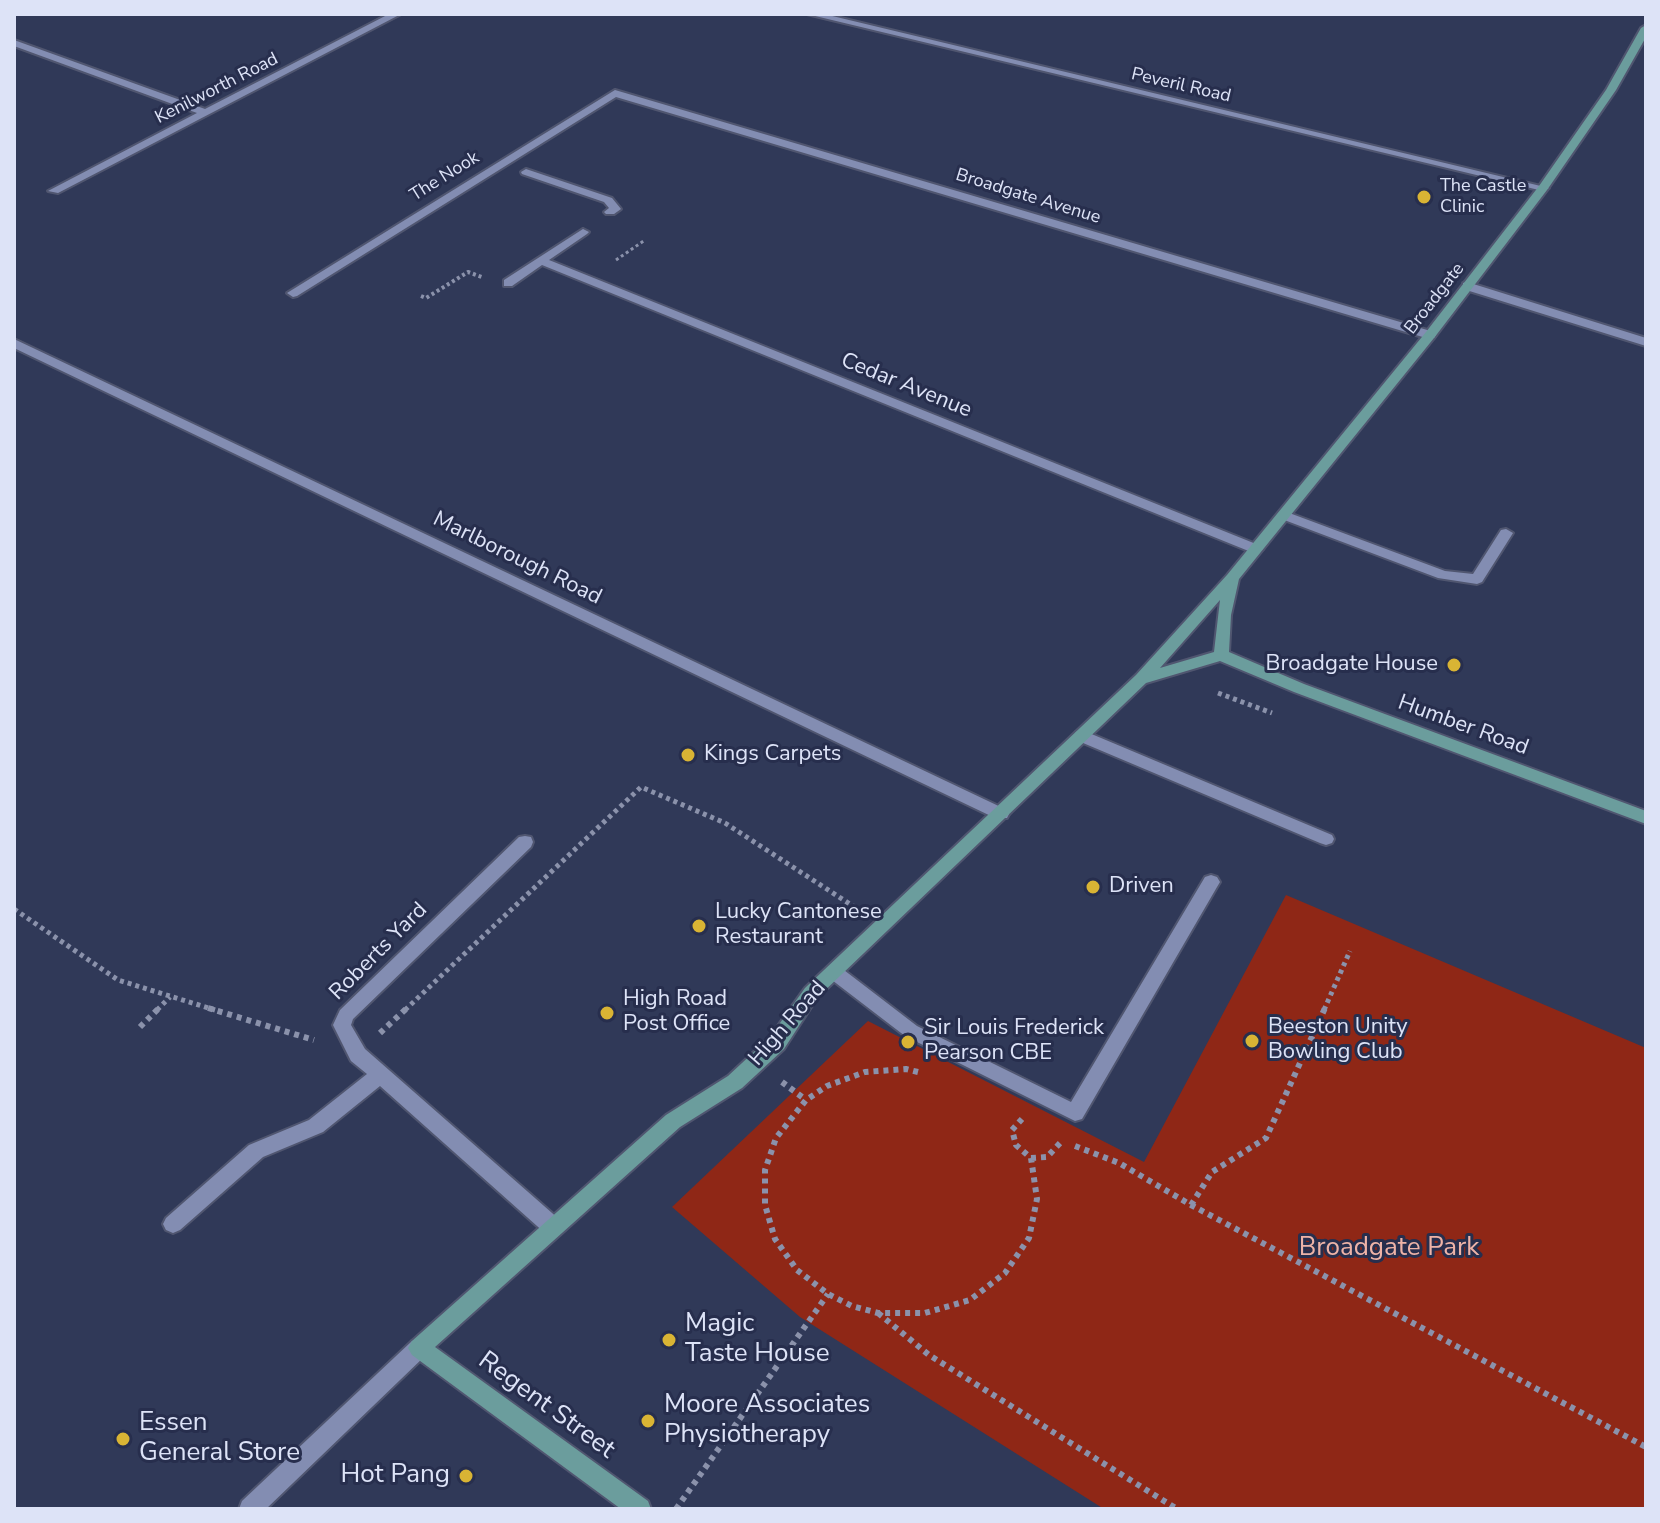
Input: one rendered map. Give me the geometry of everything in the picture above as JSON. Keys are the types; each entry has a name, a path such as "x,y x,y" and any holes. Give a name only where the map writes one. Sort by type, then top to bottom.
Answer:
{"main road":[{"name":"Broadgate","path":"1232,578 1430,335 1543,188 1611,90 1646,28"},
{"name":"High Road","path":"419,1348 673,1121 735,1082 777,1043 811,993 1141,679 1232,578"},
{"path":"1141,679 1221,655 1224,615 1232,578"},
{"name":"Humber Road","path":"1221,655 1299,688 1646,818"},
{"name":"Regent Street","path":"419,1348 640,1509"}],"street":[{"name":"Kenilworth Road","path":"54,191 396,14"},
{"name":"Peveril Road","path":"812,14 1543,188"},
{"path":"14,43 206,113"},
{"name":"The Nook","path":"293,293 615,93"},
{"name":"Broadgate Avenue","path":"615,93 1430,335"},
{"path":"526,172 608,200 615,209 610,212"},
{"path":"508,283 587,229"},
{"name":"Cedar Avenue","path":"541,261 1256,549"},
{"path":"1467,286 1646,342"},
{"name":"Marlborough Road","path":"14,343 1001,814"},
{"path":"1284,515 1443,575 1477,579 1506,533"},
{"path":"1082,736 1326,839"},
{"name":"Roberts Yard","path":"525,842 346,1015 342,1025 358,1055 553,1227"},
{"path":"834,972 911,1031 1075,1113 1211,882"},
{"path":"173,1224 256,1151 316,1126 379,1075"},
{"name":"High Road","path":"250,1509 419,1348"}],"path":[{"path":"421,296 426,298 468,272 504,285 508,283"},
{"path":"14,909 118,980 358,1055 641,787 725,823 884,926"},
{"path":"1191,1205 1212,1172 1266,1138 1350,951"},
{"path":"140,1027 170,997"},
{"path":"933,1075 906,1069 865,1072 827,1086 806,1100 776,1138 765,1170 765,1205 775,1239 797,1270 828,1294 878,1313 929,1355 1177,1509"},
{"path":"878,1313 925,1313 970,1300 1005,1273 1029,1238 1037,1199 1031,1158 1016,1145 1012,1130 1015,1124 1004,1114"},
{"path":"1031,1158 1047,1157 1063,1141 1119,1163 1191,1205 1646,1447"},
{"path":"676,1509 828,1294"}],"green space":[{"name":"Broadgate Park","path":"1286,895 1646,1048 1646,1509 1104,1509 800,1317 672,1207 868,1021 1144,1162"}],"place":[{"name":"The Castle Clinic","path":"1424,197"},
{"name":"Broadgate House","path":"1454,665"},
{"name":"Kings Carpets","path":"688,755"},
{"name":"Driven","path":"1093,887"},
{"name":"Lucky Cantonese Restaurant","path":"699,926"},
{"name":"High Road Post Office","path":"607,1013"},
{"name":"Beeston Unity Bowling Club","path":"1252,1041"},
{"name":"Sir Louis Frederick Pearson CBE","path":"908,1042"},
{"name":"Magic Taste House","path":"669,1340"},
{"name":"Moore Associates Physiotherapy","path":"648,1421"},
{"name":"Essen General Store","path":"123,1439"},
{"name":"Hot Pang","path":"466,1476"}]}
